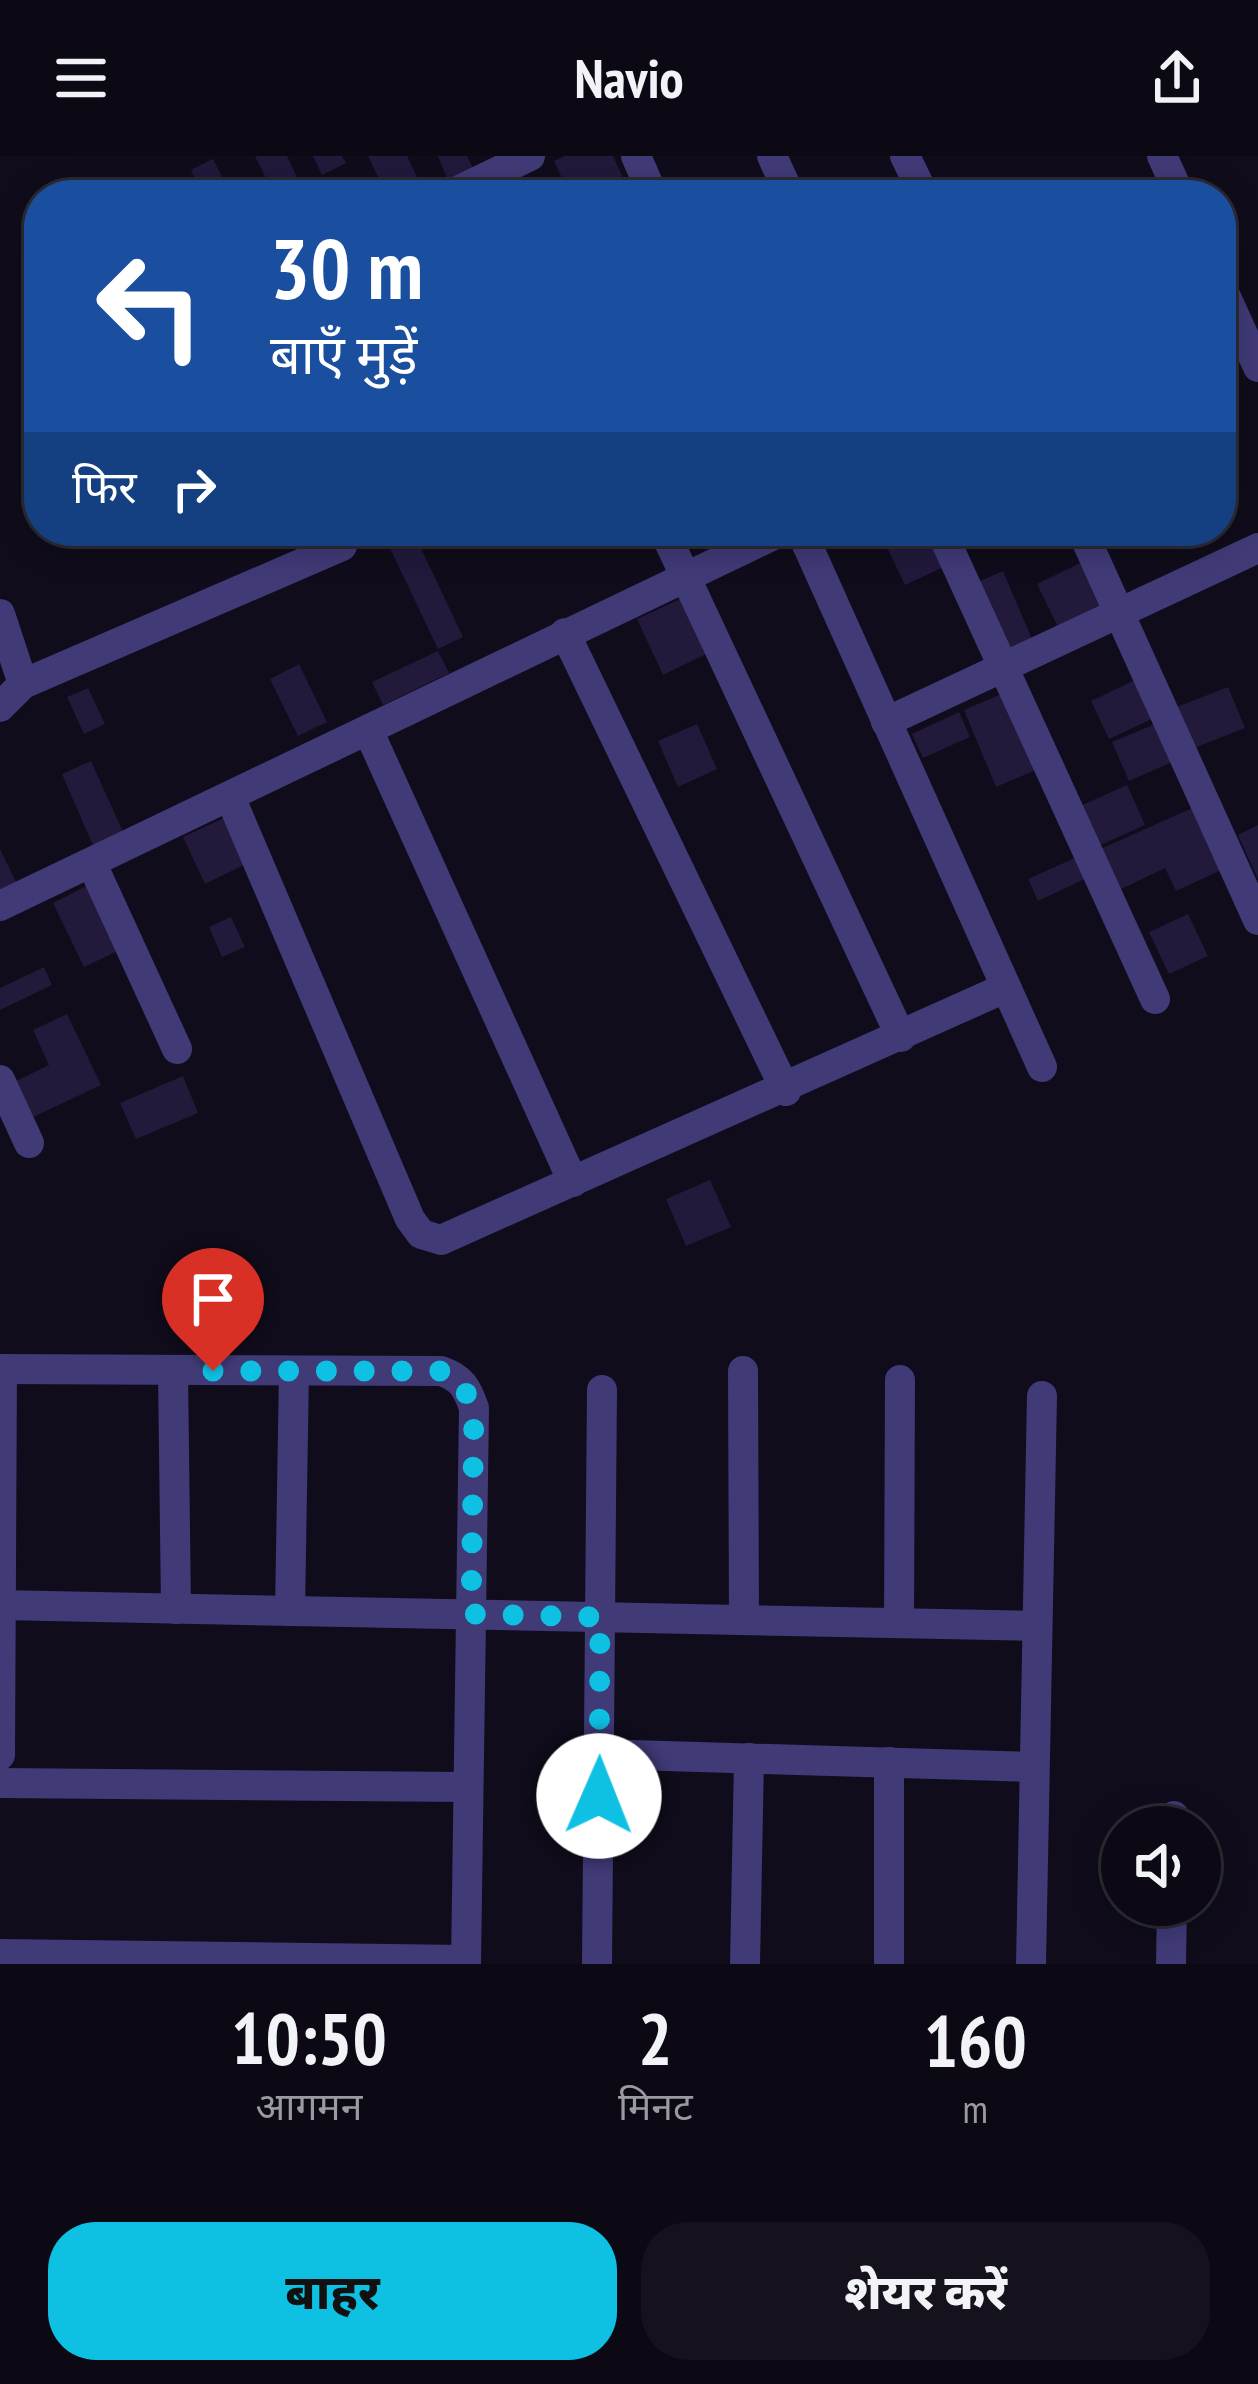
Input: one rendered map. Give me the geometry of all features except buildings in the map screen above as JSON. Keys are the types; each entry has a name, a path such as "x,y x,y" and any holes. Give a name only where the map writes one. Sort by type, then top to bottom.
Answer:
{"street":[{"path":"504,180 530,156"},
{"path":"1236,319 1258,367"},
{"path":"0,707 23,684 342,546"},
{"path":"671,546 901,1037"},
{"path":"0,906 751,546"},
{"path":"808,546 1042,1067"},
{"path":"948,546 1155,999"},
{"path":"1089,546 1258,920"},
{"path":"886,722 1258,548"},
{"path":"0,614 23,684"},
{"path":"565,633 786,1091"},
{"path":"368,730 574,1182"},
{"path":"231,799 421,1234 441,1240 786,1091 1005,988"},
{"path":"92,864 177,1048"},
{"path":"0,1079 28,1143"},
{"path":"0,1755 1,1369 441,1371 467,1388 474,1408 466,1962 278,1963 0,1954"},
{"path":"290,1611 294,1371"},
{"path":"743,1371 744,1620"},
{"path":"172,1372 176,1609"},
{"path":"899,1623 900,1380"},
{"path":"597,1964 602,1390"},
{"path":"1031,1964 1042,1396"},
{"path":"0,1605 1037,1626"},
{"path":"599,1754 1034,1767"},
{"path":"745,1964 749,1758"},
{"path":"889,1964 890,1762"},
{"path":"0,1783 468,1787"},
{"path":"1171,1964 1172,1926"}],"route":[{"path":"213,1371 441,1371 457,1376 474,1408 471,1614 600,1617 599,1796"}]}
